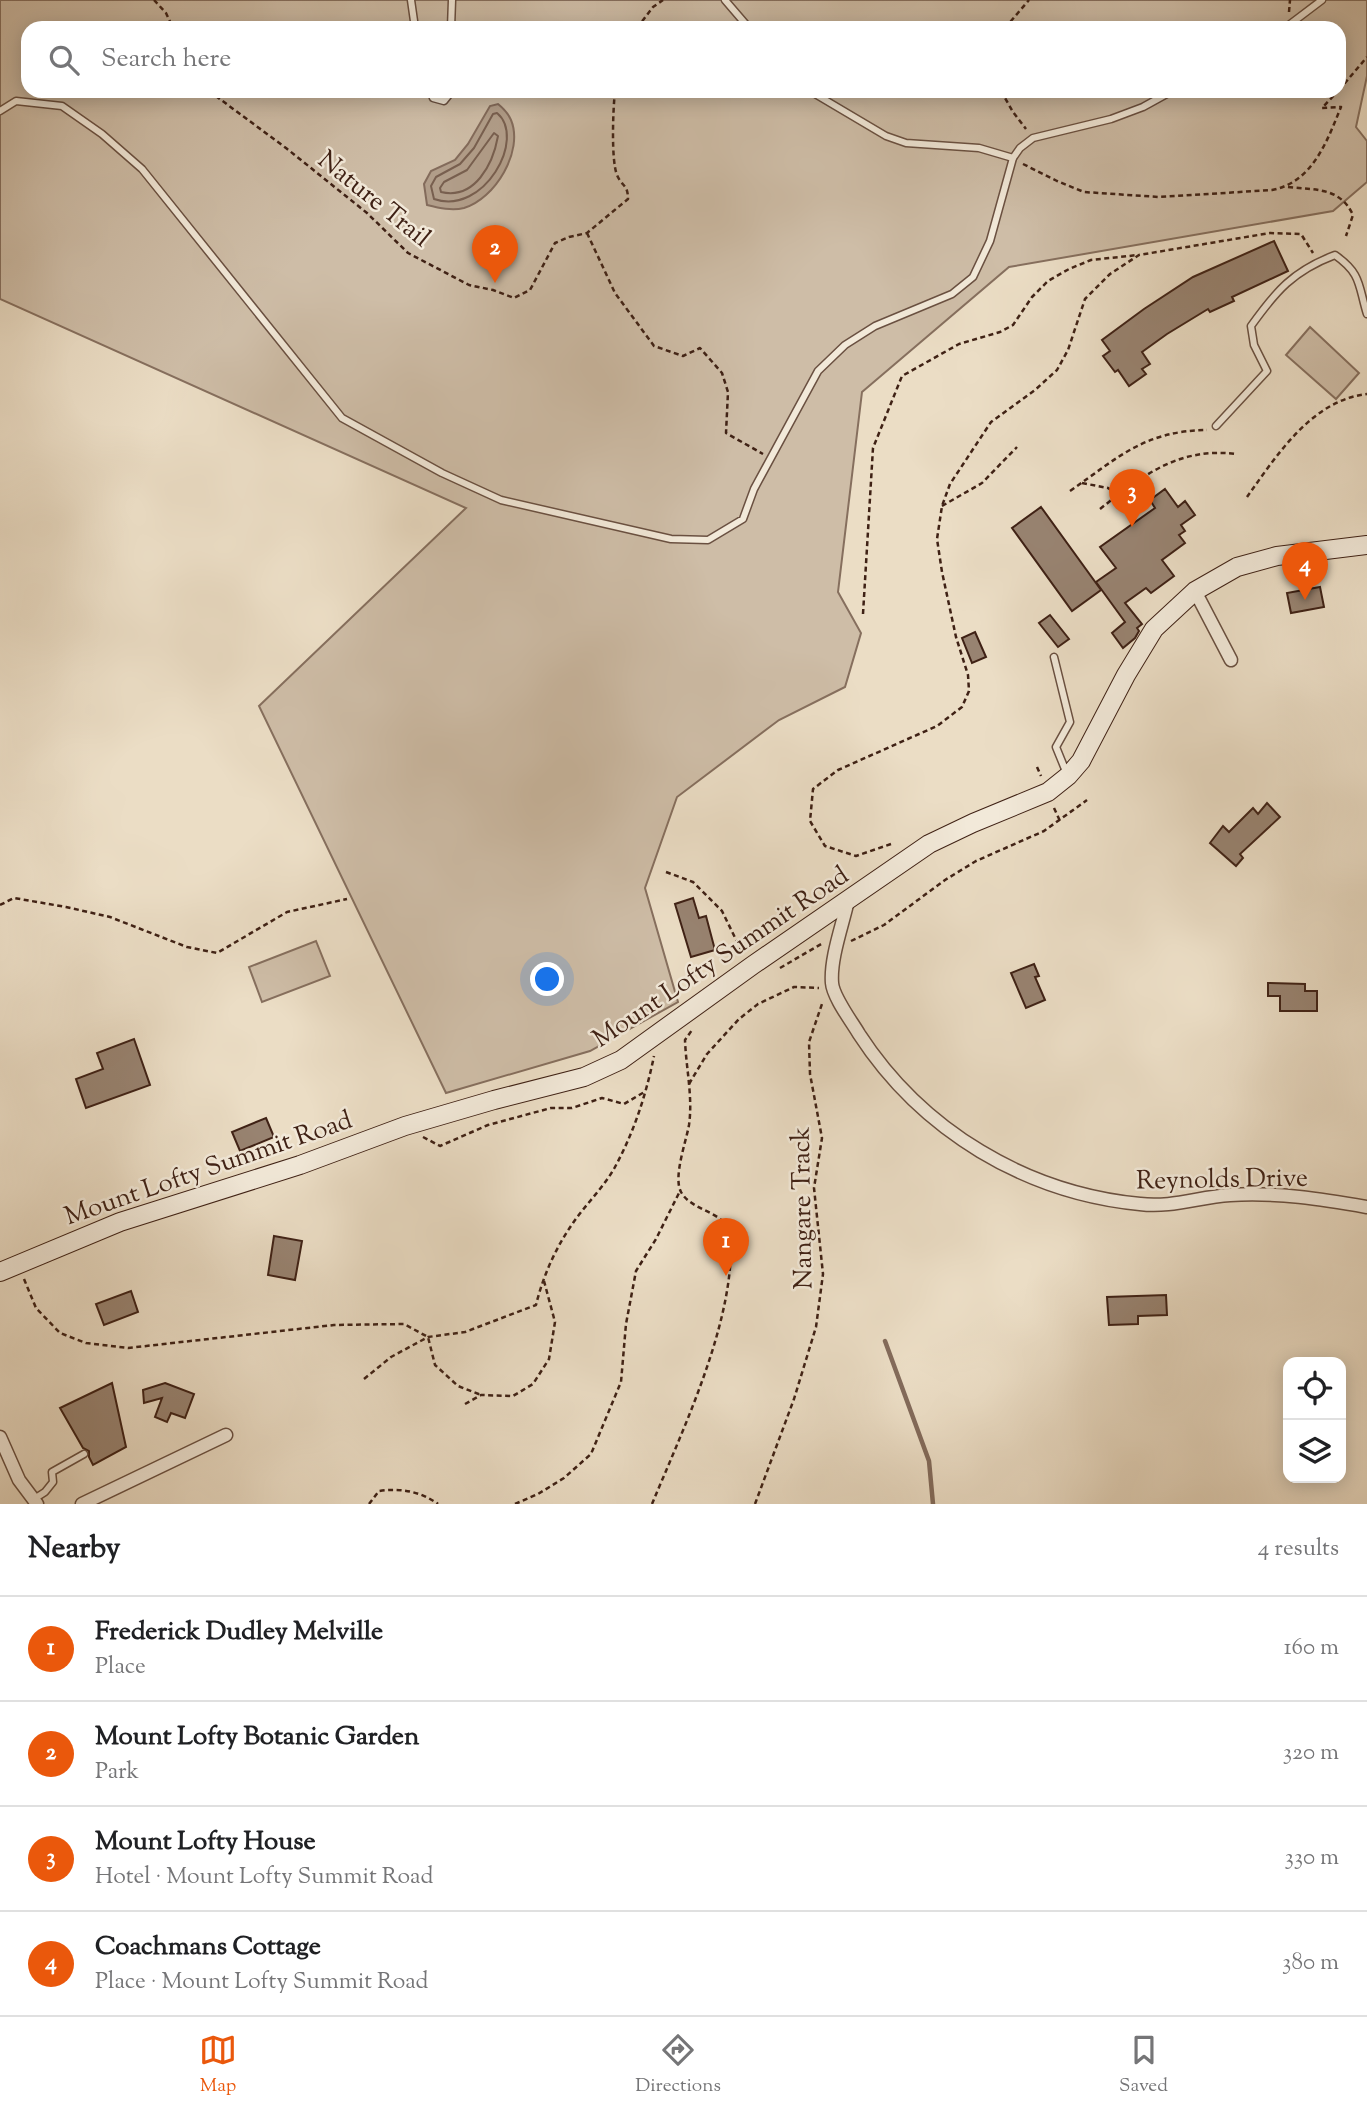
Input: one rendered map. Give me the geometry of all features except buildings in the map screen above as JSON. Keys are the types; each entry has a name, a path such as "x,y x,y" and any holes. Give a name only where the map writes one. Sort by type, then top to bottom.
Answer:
{"main road":[{"name":"Mount Lofty Summit Road","path":"0,1272 120,1222 300,1165 405,1126 584,1077 621,1060 929,844 1048,792 1068,776 1081,761 1126,675 1154,629 1195,591 1237,567 1277,556 1367,545"}],"street":[{"path":"1195,591 1231,660"},
{"name":"Reynolds Drive","path":"848,900 832,986 866,1044 932,1118 1001,1165 1056,1187 1142,1205 1178,1204 1229,1195 1308,1197 1367,1206"},
{"path":"82,1504 226,1435"},
{"path":"0,1437 19,1479 36,1501"}],"lane":[{"path":"411,0 414,21"},
{"path":"451,21 452,0"},
{"path":"725,0 743,21"},
{"path":"1294,21 1322,0"},
{"path":"821,98 853,119 906,143 979,148 1013,158"},
{"path":"0,111 16,101 62,106 102,134 151,180 342,418 442,473 501,500 671,539 708,540 743,519 754,489 818,371 845,345 875,326 952,295 973,277 990,241 1013,158 1020,148 1033,138 1111,119 1159,98"},
{"path":"1216,426 1267,371 1254,345 1251,326 1272,298 1305,268 1335,255 1351,266 1358,279 1367,314"},
{"path":"1054,657 1070,722 1056,747 1068,776"},
{"path":"36,1501 53,1482 52,1472 84,1454"}],"path":[{"path":"154,0 170,21"},
{"path":"642,21 653,7 663,0"},
{"path":"1011,21 1029,0"},
{"path":"1346,82 1367,57"},
{"name":"Nature Trail","path":"218,98 356,205 408,253 468,285 514,298 530,290 555,243 587,233 628,199 628,188 617,175 615,161 615,98"},
{"path":"1005,98 1033,138"},
{"path":"1286,187 1313,166 1329,138 1341,107 1322,108 1332,98"},
{"path":"1013,158 1084,192 1159,197 1286,187 1335,194 1348,204 1353,215 1346,236"},
{"path":"587,233 615,293 654,346 683,356 701,348 722,373 728,393 726,433 771,458"},
{"path":"863,614 873,448 902,376 959,344 1000,332 1013,325 1032,297 1048,281 1091,260 1139,255 1270,233 1301,233 1318,261"},
{"path":"891,844 856,856 825,846 810,821 813,789 838,770 937,726 962,707 970,691 968,676 956,637 937,539 942,506 950,484 991,422 1057,370 1068,350 1085,299 1110,274 1139,255"},
{"path":"1247,497 1276,455 1324,408 1367,394"},
{"path":"1070,491 1135,446 1158,436 1209,430"},
{"path":"942,506 982,483 1017,447"},
{"path":"1100,509 1163,464 1216,452 1236,454"},
{"path":"1082,483 1108,488 1118,495"},
{"path":"1037,767 1041,777"},
{"path":"776,970 822,943 830,942 838,948 884,925 975,861 1044,831 1087,800"},
{"path":"666,873 694,882 722,911 742,951 753,965"},
{"path":"0,905 14,898 66,907 110,917 187,947 217,953 287,912 347,899"},
{"path":"689,1084 707,1054 739,1019 758,1004 794,987 827,988"},
{"name":"Nangare Track","path":"755,1504 813,1339 822,1287 814,1188 822,1138 810,1074 809,1042 824,999"},
{"path":"652,1504 709,1360 728,1291 731,1235 724,1222 687,1200 680,1191 678,1178 690,1121 685,1040 699,1025"},
{"path":"364,1379 391,1357 428,1338 465,1332 536,1305 543,1278 571,1226 614,1168 639,1115 647,1091 658,1035"},
{"path":"405,1126 440,1146 488,1125 551,1108 572,1108 602,1098 624,1104 647,1091"},
{"path":"514,1504 538,1494 564,1478 591,1454 621,1382 626,1324 636,1271 656,1239 680,1191"},
{"path":"19,1264 36,1308 60,1333 86,1343 128,1348 334,1325 404,1324 428,1338 435,1365 458,1386 481,1395 513,1396 533,1384 548,1359 555,1322 543,1278"},
{"path":"465,1404 481,1395"},
{"path":"369,1504 379,1491 401,1488 432,1499 438,1504"}],"shaded area":[{"path":"0,0 1367,0 1367,76 1356,127 1367,141 1367,182 1333,211 1009,267 862,392 838,592 861,633 845,687 779,720 677,797 645,888 678,1002 590,1051 446,1093 259,706 466,508 0,299"},
{"path":"1310,327 1359,373 1336,399 1286,355"},
{"path":"316,941 330,976 262,1002 249,967"}],"water":[{"path":"498,104 510,117 514,146 496,184 486,195 464,208 450,209 427,205 424,184 431,171 455,160 468,144 490,106"}],"waterway":[{"path":"885,1341 929,1461 933,1504"}],"place":[{"name":"Mount Lofty Botanic Garden","path":"495,283"},
{"name":"Mount Lofty House","path":"1132,527"},
{"name":"Coachmans Cottage","path":"1305,600"},
{"name":"Frederick Dudley Melville","path":"726,1276"}]}
